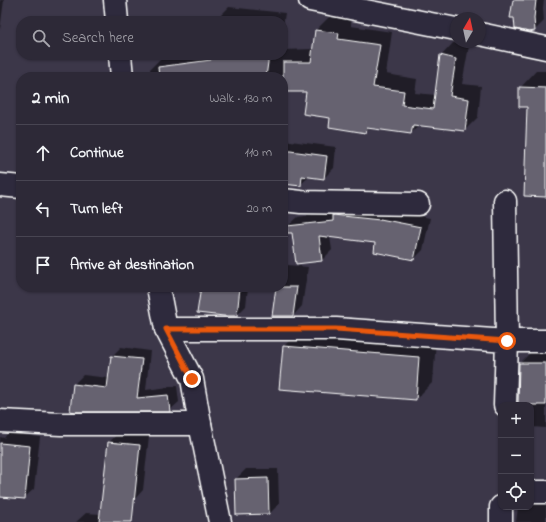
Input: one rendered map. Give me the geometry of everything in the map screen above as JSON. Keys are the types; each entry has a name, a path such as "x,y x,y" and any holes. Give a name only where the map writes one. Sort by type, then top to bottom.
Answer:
{"street":[{"path":"115,0 117,16"},
{"path":"310,0 450,28"},
{"path":"486,35 546,48"},
{"path":"120,60 122,72"},
{"path":"0,185 16,187"},
{"path":"288,201 418,204"},
{"path":"505,201 507,341 505,402"},
{"path":"159,292 166,329 192,379 220,522"},
{"path":"166,329 336,329 507,341 546,341"},
{"path":"0,421 61,424 200,424"},
{"path":"534,492 546,492"},
{"path":"501,510 501,522"}],"building":[{"path":"513,0 536,0 534,18 535,31 529,32 515,29 514,18 510,18"},
{"path":"315,30 339,33 338,39 380,45 373,87 404,91 402,105 433,109 440,55 456,59 450,96 469,99 465,131 413,125 411,134 367,128 366,133 329,127 330,118 303,114 306,92 288,92 288,72 283,72 283,62 311,62"},
{"path":"211,60 268,60 267,72 158,72 158,67"},
{"path":"519,87 546,88 546,197 524,196 527,107 519,107"},
{"path":"288,151 327,156 324,179 302,176 301,186 288,185"},
{"path":"333,215 380,219 421,227 414,260 374,252 375,243 319,236 322,261 296,264 292,233 288,233 288,226 333,221"},
{"path":"288,287 297,287 293,316 272,316 275,292 288,292"},
{"path":"200,292 239,292 237,316 197,313"},
{"path":"283,346 419,357 416,400 279,389"},
{"path":"111,356 142,359 137,398 168,395 170,412 70,411 73,384 107,388"},
{"path":"519,363 546,363 546,405 534,405 534,402 518,402"},
{"path":"108,442 140,445 132,522 99,522"},
{"path":"0,443 30,446 25,499 0,497"},
{"path":"268,478 269,514 236,515 235,479"}],"route":[{"path":"192,379 166,329 336,329 507,341"}]}
